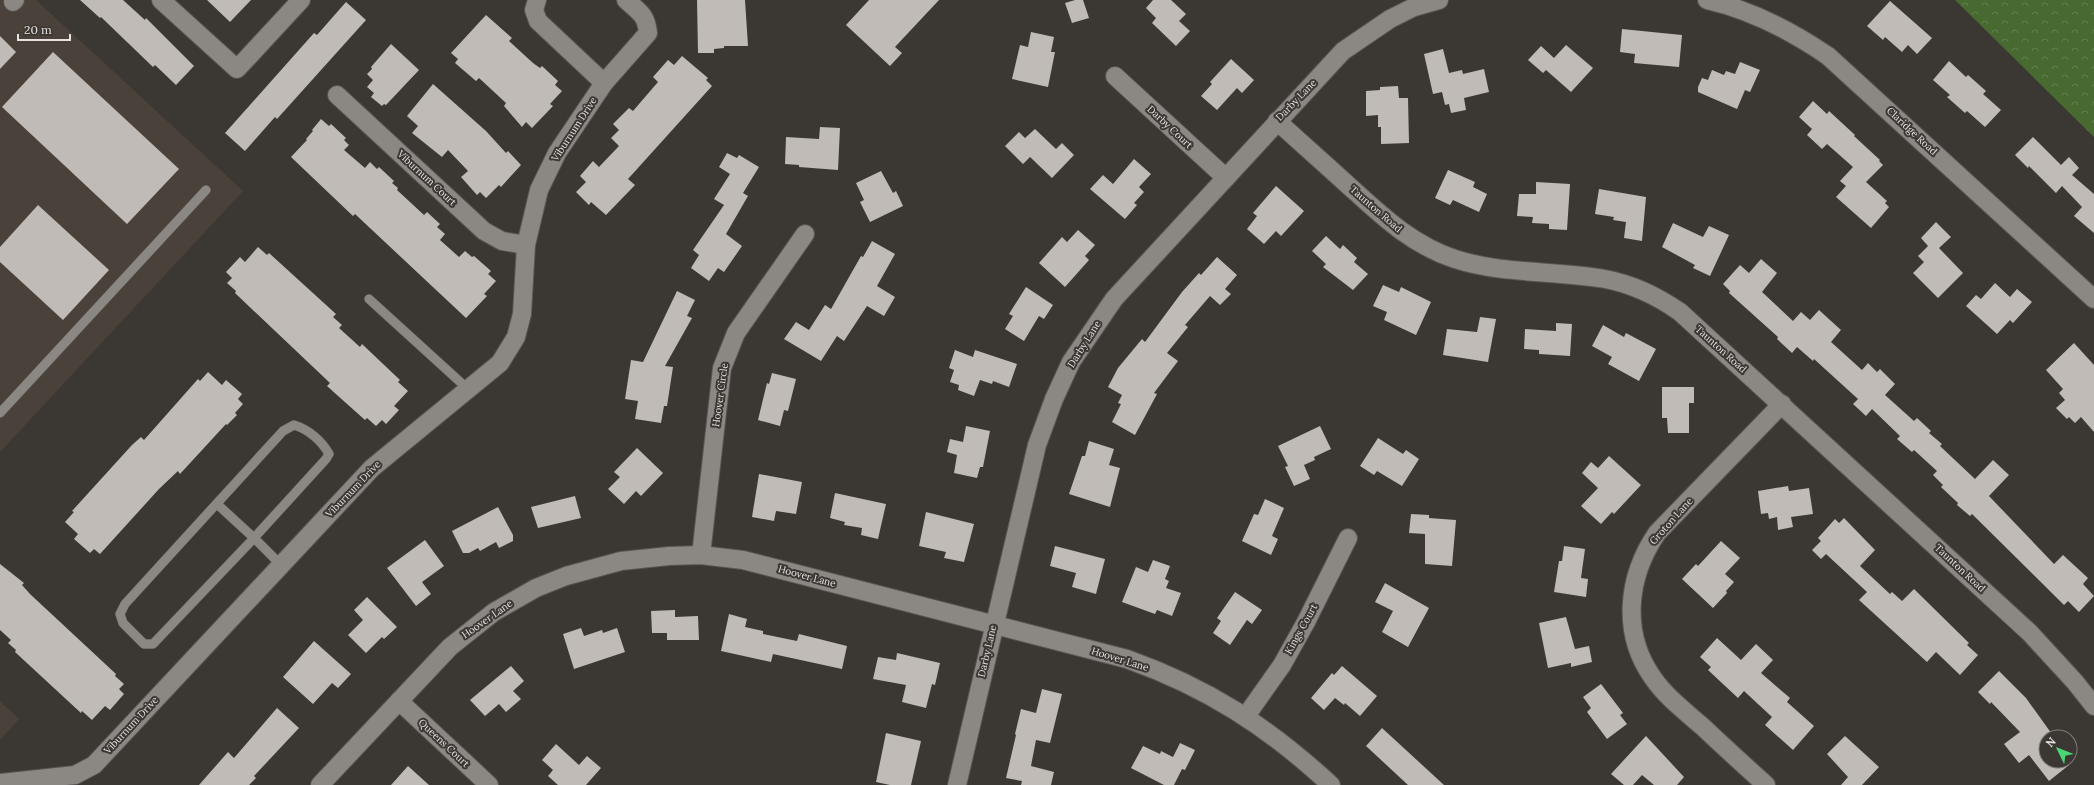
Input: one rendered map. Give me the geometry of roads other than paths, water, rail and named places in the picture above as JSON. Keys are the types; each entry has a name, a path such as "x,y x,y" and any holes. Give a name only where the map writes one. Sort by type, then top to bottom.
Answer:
{"street":[{"path":"161,0 237,68 302,0"},
{"path":"537,0 534,10 538,21 604,83"},
{"name":"Viburnum Drive","path":"0,783 75,775 94,765 372,468 469,390 500,363 516,337 523,307 526,245 540,190 553,160 604,83 648,33 648,25 644,18 626,0"},
{"path":"1397,6 1414,7 1439,0"},
{"name":"Claridge Road","path":"1707,0 1736,8 1763,18 1802,38 1828,56 1853,77 2094,299"},
{"name":"Darby Lane","path":"958,785 993,624 1036,445 1054,399 1072,362 1088,334 1114,299 1343,51 1368,32 1397,6"},
{"name":"Darby Court","path":"1115,76 1226,178"},
{"name":"Viburnum Court","path":"337,95 484,231 502,241 526,245"},
{"name":"Taunton Road","path":"1277,121 1395,228 1416,242 1453,259 1478,265 1606,279 1645,292 1666,303 1686,317 2030,633 2061,666 2094,706"},
{"name":"Hoover Circle","path":"701,555 722,368 736,333 805,234"},
{"name":"Groton Lane","path":"1766,785 1658,684 1649,672 1638,649 1631,617 1633,585 1637,569 1648,546 1657,533 1782,404"},
{"name":"Kings Court","path":"1246,716 1282,665 1306,622 1348,538"},
{"name":"Hoover Lane","path":"320,785 462,636 494,612 536,588 566,576 613,562 664,556 701,555 764,564 1142,665 1196,687 1246,716 1292,750 1331,785"},
{"name":"Queens Court","path":"399,701 489,785"}],"lane":[{"path":"0,412 206,190"},
{"path":"369,299 469,390"},
{"path":"294,424 304,427 325,447 329,454 326,460 254,538 153,644 144,644 123,623 120,614 124,604 288,427 294,424"},
{"path":"217,504 281,565"}]}
